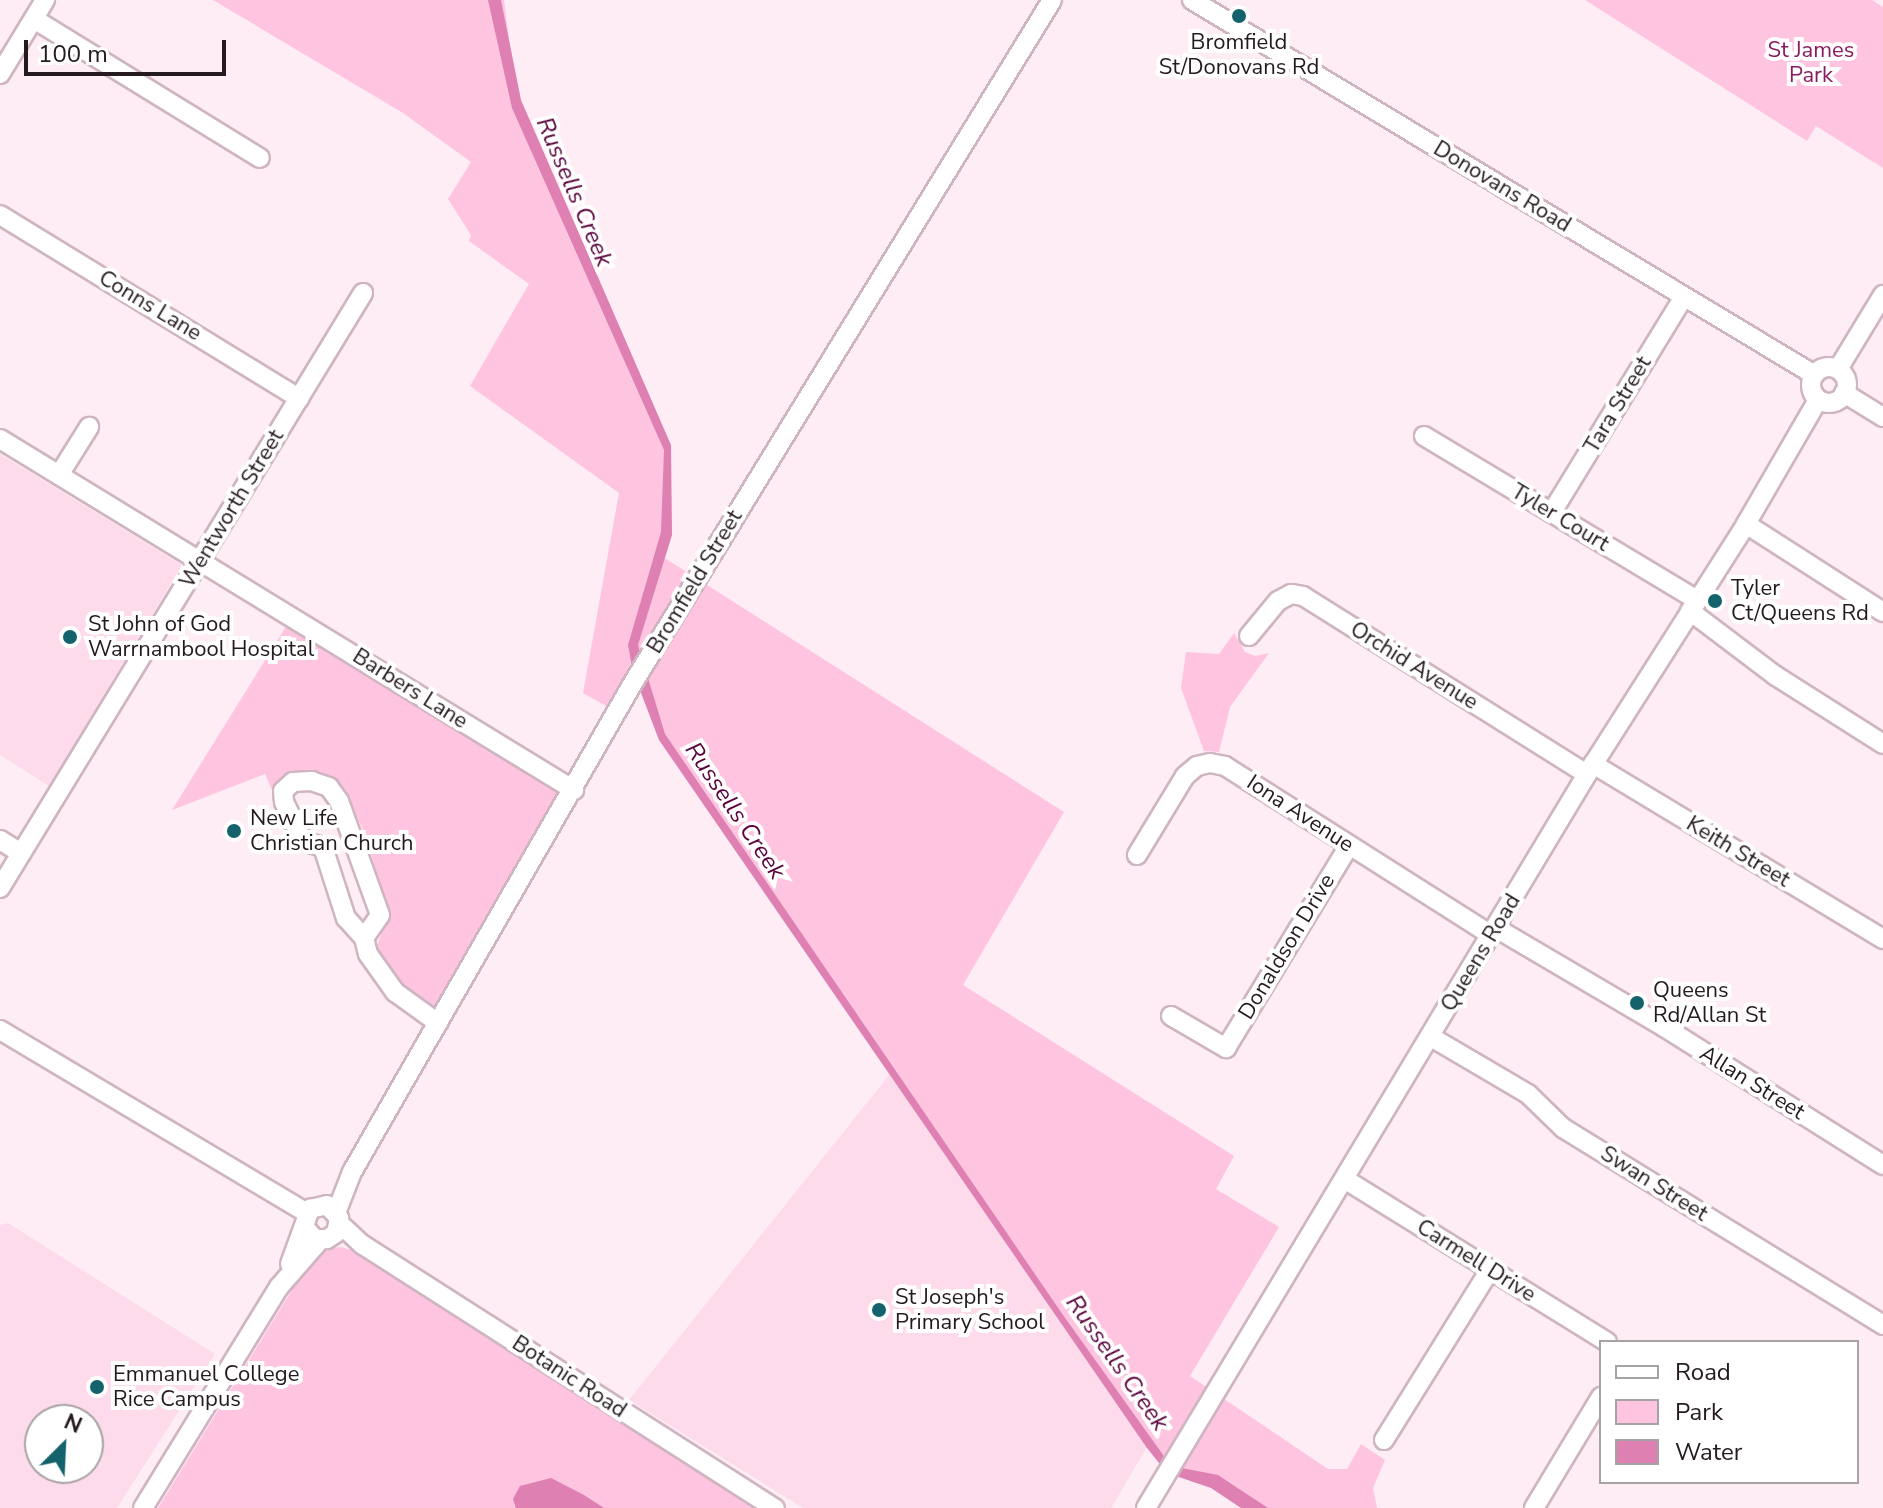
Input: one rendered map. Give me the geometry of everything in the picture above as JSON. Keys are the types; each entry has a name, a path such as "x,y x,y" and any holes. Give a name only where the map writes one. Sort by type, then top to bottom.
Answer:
{"street":[{"path":"0,74 45,0"},
{"name":"Bromfield Street","path":"143,1508 352,1172 633,683 1052,0"},
{"name":"Donovans Road","path":"1192,0 1813,374"},
{"path":"34,19 260,158"},
{"name":"Conns Lane","path":"0,215 299,398"},
{"name":"Wentworth Street","path":"0,888 363,293"},
{"path":"1838,369 1883,295"},
{"name":"Tara Street","path":"1552,512 1684,297"},
{"path":"1826,367 1838,369 1846,379 1844,393 1835,402 1818,400 1811,388 1813,374 1826,367"},
{"path":"1844,393 1883,417"},
{"name":"Queens Road","path":"1146,1508 1346,1180 1590,769 1746,524 1818,400"},
{"path":"59,475 89,427"},
{"name":"Tyler Court","path":"1424,436 1552,512 1694,606 1776,676 1883,744"},
{"name":"Barbers Lane","path":"0,439 574,790"},
{"path":"1746,524 1883,612"},
{"name":"Orchid Avenue","path":"1249,636 1278,601 1291,594 1303,596 1590,769"},
{"name":"Iona Avenue","path":"1137,855 1185,776 1197,766 1210,763 1225,766 1349,846 1493,931"},
{"name":"Keith Street","path":"1590,769 1883,939"},
{"path":"351,834 323,847 303,841 284,802 283,791 293,782 312,781 329,787 339,801 351,834 380,915 364,938"},
{"path":"0,840 21,853"},
{"name":"Donaldson Drive","path":"1171,1016 1226,1048 1349,846"},
{"path":"323,847 346,918 364,938 368,954 395,992 438,1023"},
{"name":"Allan Street","path":"1493,931 1664,1027 1883,1165"},
{"name":"Botanic Road","path":"0,1030 322,1216 775,1508"},
{"name":"Swan Street","path":"1431,1037 1528,1094 1563,1128 1883,1325"},
{"name":"Carmell Drive","path":"1346,1180 1604,1340"},
{"path":"322,1216 311,1236 324,1239"},
{"name":"Bromfield Street","path":"279,1287 324,1239"},
{"name":"Botanic Road","path":"324,1239 363,1245"},
{"path":"1384,1440 1490,1270"},
{"path":"1534,1508 1599,1400"}],"shaded area":[{"name":"St John of God Warrnambool Hospital","path":"0,454 182,565 49,786 0,755"},
{"name":"St Joseph's Primary School","path":"890,1074 1150,1442 1111,1508 803,1508 629,1400"},
{"name":"Emmanuel College Rice Campus","path":"8,1223 215,1354 117,1508 0,1508 0,1225"}],"green space":[{"path":"213,0 504,0 517,102 668,446 660,555 1064,812 963,985 1234,1156 1216,1189 1279,1227 1190,1376 1328,1469 1347,1469 1361,1444 1385,1460 1373,1488 1377,1508 1252,1508 1213,1483 1169,1469 662,735 645,666 617,712 583,693 619,493 470,386 529,284 469,241 471,235 448,199 471,162 403,113"},
{"name":"St James Park","path":"1585,0 1872,0 1883,7 1883,168 1816,126 1807,141"},
{"path":"292,617 574,790 443,1014 390,981 375,950 389,915 365,834 347,797 326,775 295,773 272,790 265,774 172,810"},
{"path":"1234,633 1245,652 1255,656 1269,653 1230,707 1219,752 1204,751 1181,688 1186,652 1219,654"},
{"path":"341,1247 361,1253 753,1508 158,1508 314,1254 323,1249"}],"water":[{"path":"488,0 501,0 521,100 671,445 672,535 638,645 665,734 1063,1315 1171,1466 1218,1475 1268,1508 1241,1508 1211,1488 1167,1473 1147,1448 659,740 633,672 628,645 661,532 664,450 512,108"},
{"path":"551,1478 604,1508 516,1508 513,1499 520,1486"}],"place":[{"name":"Bromfield St/Donovans Rd","path":"1239,16"},
{"name":"Tyler Ct/Queens Rd","path":"1715,601"},
{"name":"St John of God Warrnambool Hospital","path":"70,637"},
{"name":"New Life Christian Church","path":"234,831"},
{"name":"Queens Rd/Allan St","path":"1637,1003"},
{"name":"St Joseph's Primary School","path":"879,1310"},
{"name":"Emmanuel College Rice Campus","path":"97,1387"}],"water label":[{"name":"Russells Creek","path":"574,192"},
{"name":"Russells Creek","path":"735,811"},
{"name":"Russells Creek","path":"1117,1363"}]}
